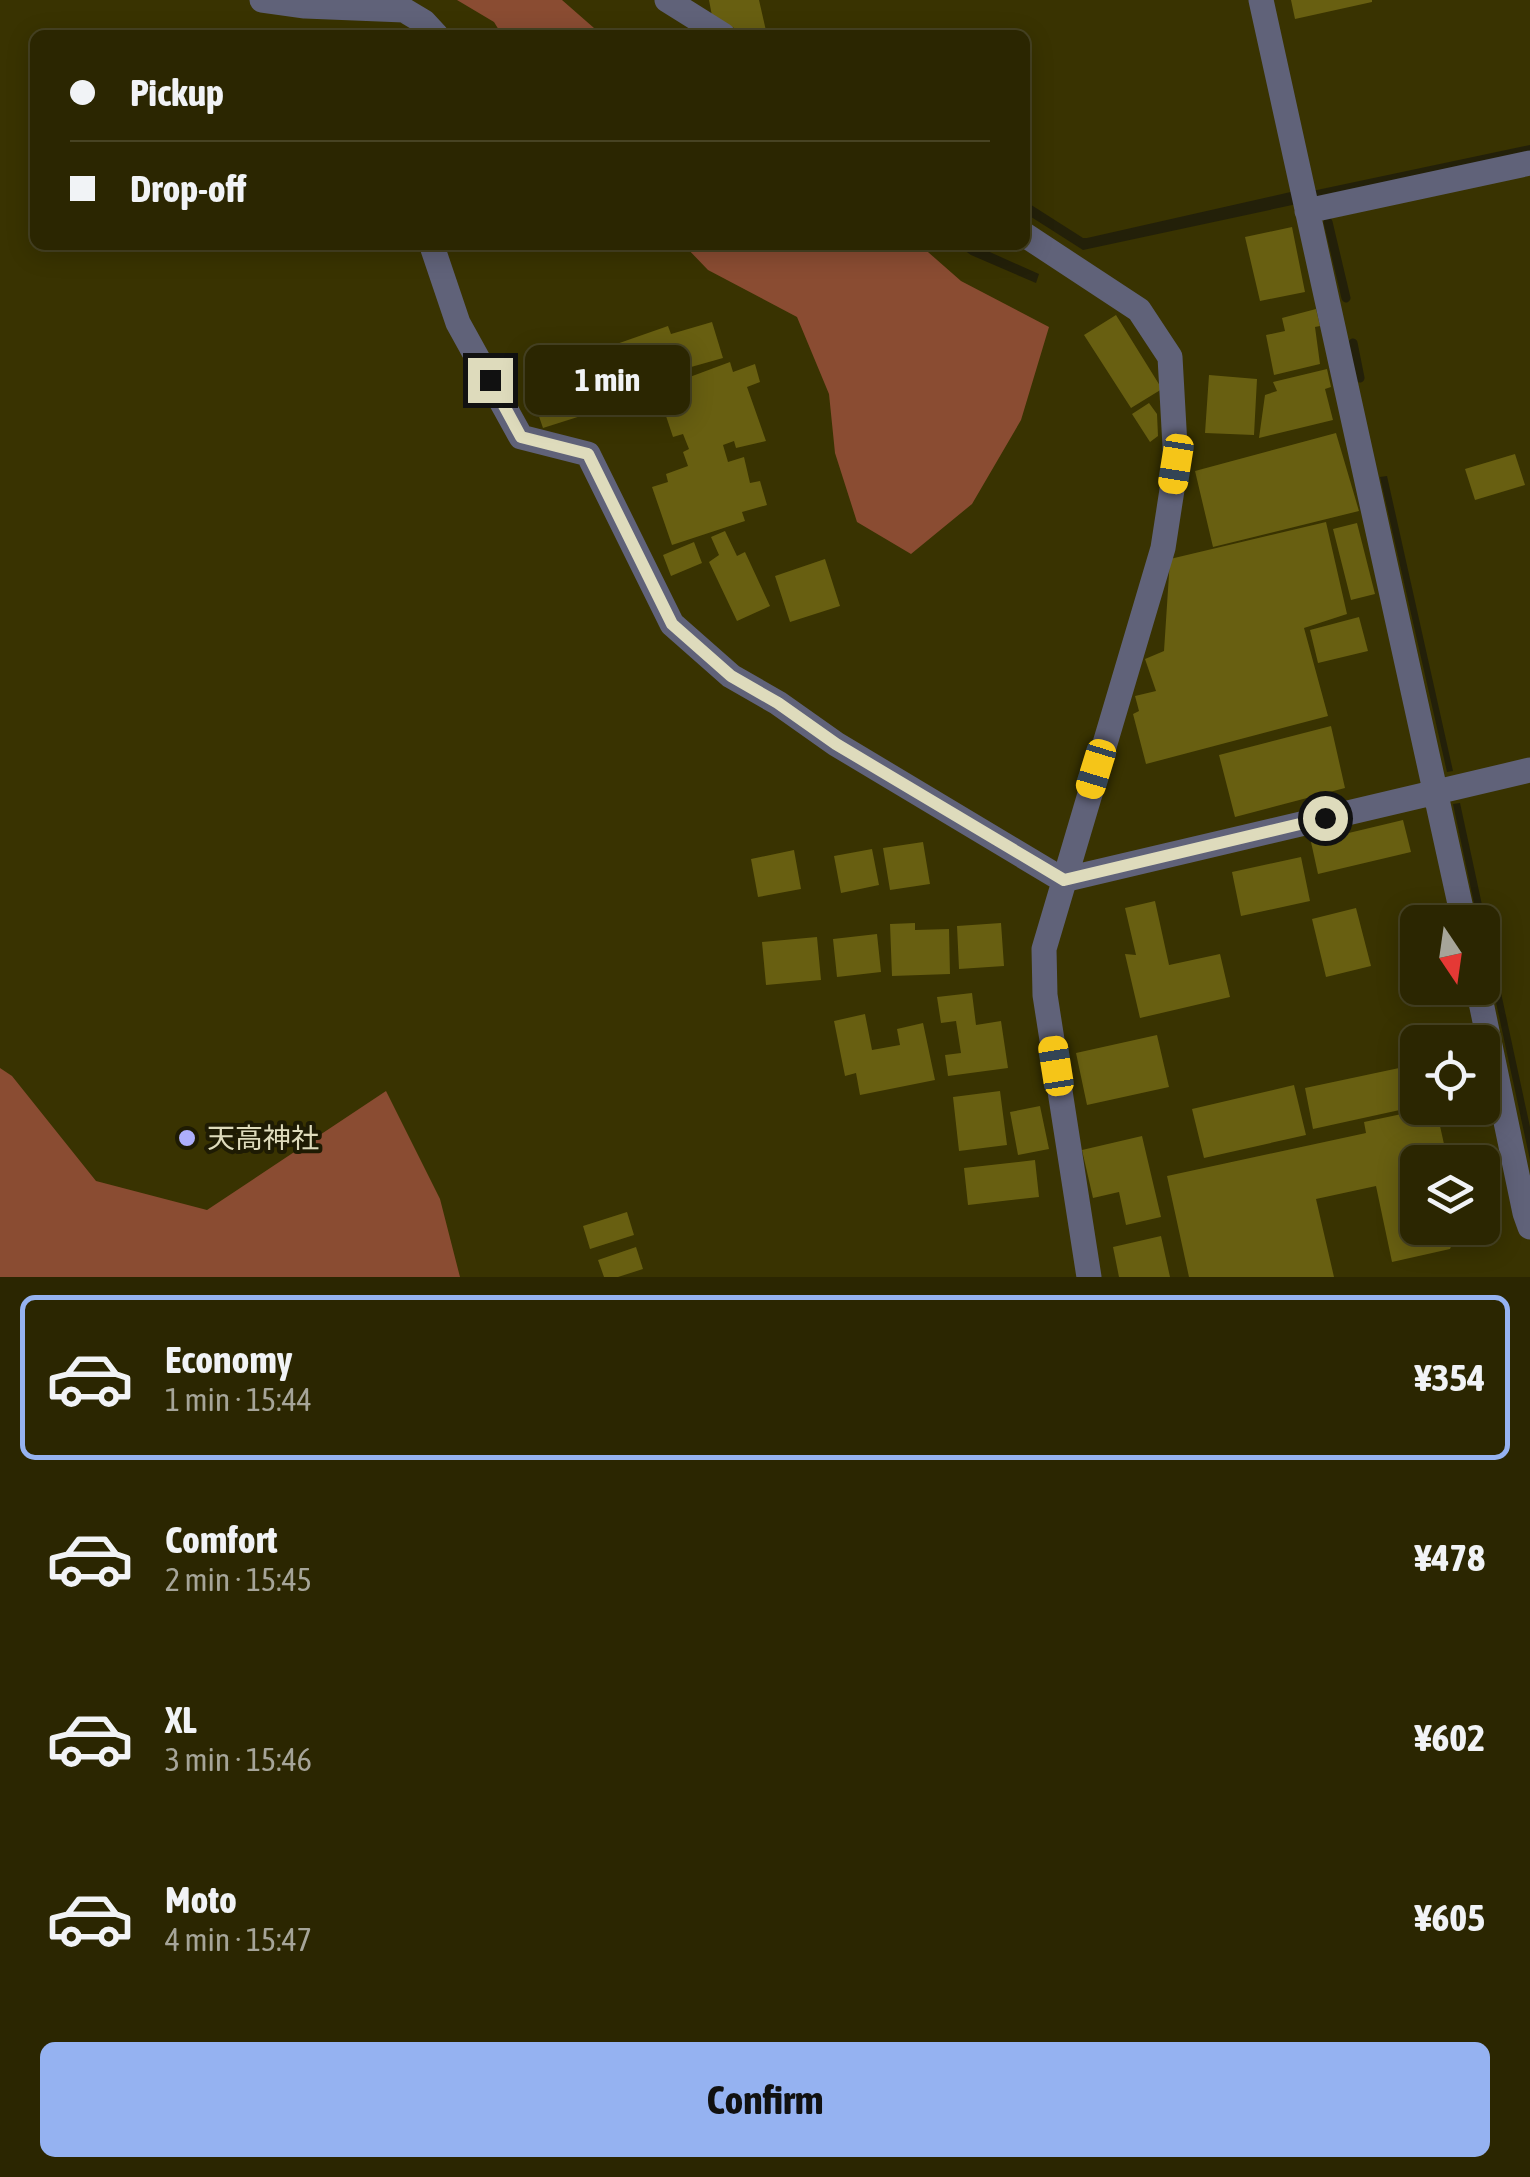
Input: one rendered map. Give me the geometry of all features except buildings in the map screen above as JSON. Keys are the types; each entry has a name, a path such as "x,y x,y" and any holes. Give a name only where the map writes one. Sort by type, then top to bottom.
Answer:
{"street":[{"path":"262,0 404,10 431,30"},
{"path":"666,0 715,30"},
{"path":"1261,0 1460,905"},
{"path":"1307,211 1530,163"},
{"path":"1030,238 1139,310 1170,357 1174,399 1176,464 1163,548 1044,949 1046,995 1088,1277"},
{"path":"433,250 458,323 521,437 588,454 672,624 731,676 836,744 1064,880 1530,770"},
{"path":"1482,1005 1530,1227"}],"shaded area":[{"path":"457,0 562,0 596,30 499,30 494,22"},
{"path":"1530,145 1530,154 1083,250 1030,216 1030,204 1087,238 1295,191 1317,190"},
{"path":"689,250 926,250 961,281 1049,327 1021,420 972,504 911,554 857,522 835,453 829,394 797,317 708,270"},
{"path":"964,250 985,250 1039,274 1036,283"},
{"path":"1387,476 1453,771 1447,772 1380,477"},
{"path":"1460,803 1482,905 1474,905 1453,804"},
{"path":"1500,988 1530,1127 1530,1160 1497,1005 1500,1005"},
{"path":"0,1068 12,1076 96,1181 207,1210 386,1091 440,1199 460,1277 0,1277"}],"waterway":[{"path":"1328,222 1346,298"},
{"path":"1353,343 1360,378"}],"place":[{"name":"天高神社","path":"187,1138"}],"route":[{"path":"490,380 521,437 588,454 672,624 731,676 836,744 1064,880 1325,818"}]}
